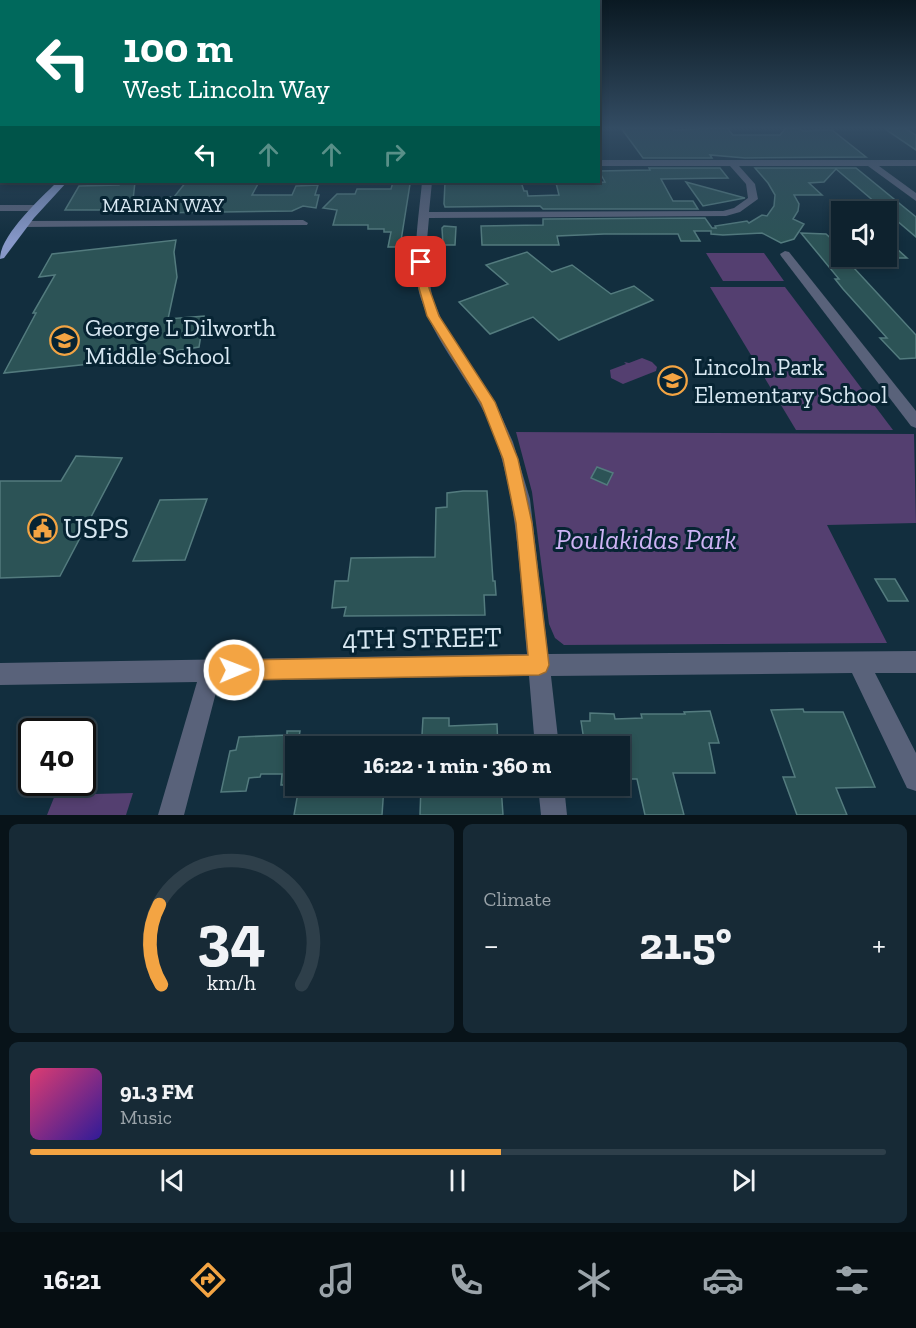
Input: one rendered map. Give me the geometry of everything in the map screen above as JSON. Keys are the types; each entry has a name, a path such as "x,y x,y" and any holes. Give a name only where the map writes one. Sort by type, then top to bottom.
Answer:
{"main road":[{"path":"0,256 23,224 62,183"}],"street":[{"path":"424,215 723,214 737,210 753,199 754,192 751,185 735,166"},
{"path":"874,166 916,198"},
{"path":"427,183 421,262 429,306 437,323 488,402 504,440 516,479 524,523 546,736"},
{"path":"0,208 37,208"},
{"name":"MARIAN WAY","path":"23,224 303,223"},
{"path":"785,254 916,422"},
{"path":"858,662 916,779"},
{"name":"4TH STREET","path":"0,674 539,665 916,662"},
{"path":"171,815 211,670"},
{"path":"552,796 554,815"}],"green space":[{"path":"706,253 764,253 784,281 723,281"},
{"path":"710,287 785,287 893,430 796,430"},
{"path":"642,358 652,362 657,367 656,371 623,384 611,378 610,370 626,364 624,362 629,363"},
{"name":"Poulakidas Park","path":"516,432 914,434 916,523 827,525 887,643 564,645 555,638 549,624 532,492"},
{"path":"133,793 126,815 47,815 55,796 96,796 96,794"}],"building":[{"path":"649,168 720,168 728,178 661,179 673,201 693,201 698,209 543,209 540,206 445,207 444,204 445,183 521,183 528,196 559,195 556,183 600,183 605,182 600,171 650,170"},
{"path":"755,168 856,168 896,201 874,201 836,169 824,182 809,183 822,195 794,195 799,204 793,219 804,224 794,239 781,243 762,233 723,235 711,234 711,231 694,231 700,241 681,241 678,234 604,234 557,236 559,245 482,245 481,226 543,225 543,219 705,218 712,228 747,221 749,223 762,215 767,216 774,206 775,195"},
{"path":"686,182 745,198 703,206"},
{"path":"135,183 133,200 163,200 166,197 174,197 185,183 258,183 252,195 292,195 296,186 318,185 315,195 319,195 316,208 303,206 292,211 140,213 142,210 65,210 79,186"},
{"path":"393,183 410,184 400,247 388,247 391,232 384,232 384,229 368,229 368,225 333,225 337,210 323,208 337,194 355,194 357,189 391,189"},
{"path":"897,201 916,217 916,237 897,221"},
{"path":"444,226 456,227 455,245 443,245 442,228"},
{"path":"801,233 826,234 831,239 831,267 858,267 854,268 916,335 916,358 900,359 880,338 887,338 835,279 839,279"},
{"path":"176,240 174,252 177,277 168,319 204,316 199,347 109,362 4,373 36,313 33,313 55,275 39,277 52,254"},
{"path":"897,249 907,258 897,258"},
{"path":"527,252 552,272 572,265 611,294 634,286 653,300 559,340 533,317 490,334 459,302 508,284 486,265"},
{"name":"USPS","path":"76,456 122,458 60,576 0,578 0,481 61,481"},
{"path":"597,467 613,473 607,485 591,478"},
{"path":"487,491 496,595 484,595 485,615 344,616 346,607 332,608 335,581 348,581 351,558 435,557 436,508 447,507 447,493"},
{"path":"207,499 185,560 133,561 160,500"},
{"path":"875,579 895,579 908,601 888,601"},
{"path":"803,709 804,712 843,712 875,787 836,788 847,815 797,815 783,777 795,777 771,710"},
{"path":"710,711 719,743 709,743 715,773 673,773 684,815 645,815 637,779 630,779 630,736 583,736 581,721 590,721 590,713 614,714 615,719 642,718 641,714 685,714 684,712"},
{"path":"423,718 449,718 449,726 497,724 498,736 381,736 422,735"},
{"path":"287,731 300,731 299,736 285,736 285,785 281,785 282,774 261,774 260,777 249,778 246,791 221,792 230,751 236,750 239,737 287,735"},
{"path":"297,796 383,796 382,815 294,815"},
{"path":"421,796 502,796 503,815 420,815"}],"place":[{"name":"George L Dilworth Middle School","path":"64,341"},
{"name":"Lincoln Park Elementary School","path":"673,380"},
{"name":"USPS","path":"42,528"}],"route":[{"path":"234,670 539,665 524,523 516,479 504,440 488,402 433,316 424,288 421,262"}]}
